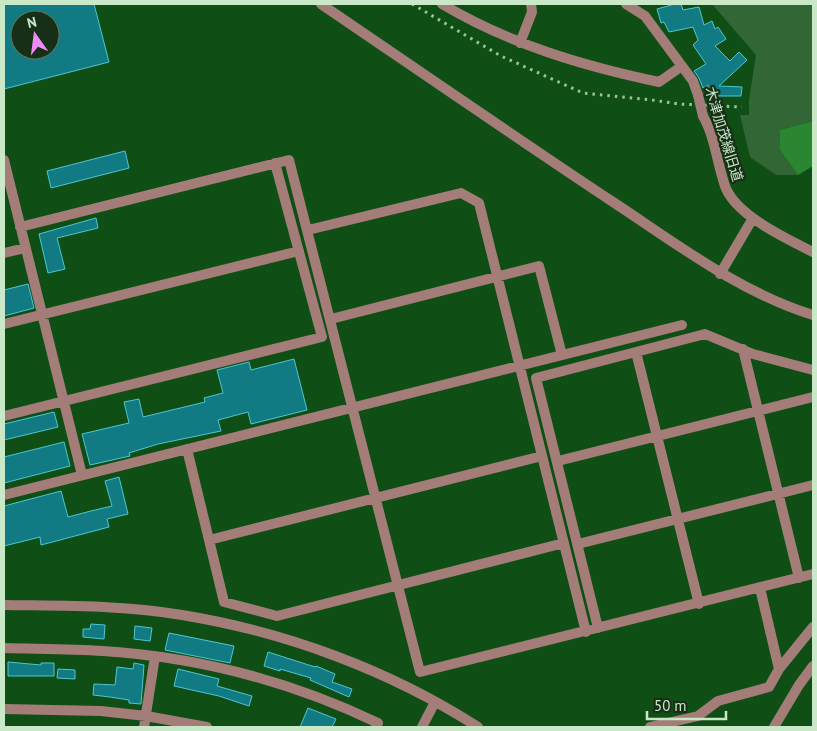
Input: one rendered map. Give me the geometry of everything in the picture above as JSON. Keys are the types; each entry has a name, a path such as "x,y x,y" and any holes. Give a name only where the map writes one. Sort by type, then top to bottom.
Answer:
{"street":[{"path":"321,4 720,274 767,298 813,315"},
{"path":"442,4 469,20 520,43 613,72 659,82 682,66"},
{"path":"520,43 532,12 531,4"},
{"name":"木津加茂線旧道","path":"626,4 645,16 693,81 728,193 753,218 779,235 813,252"},
{"path":"4,160 82,475"},
{"path":"20,227 290,160 420,672 813,574"},
{"path":"4,416 322,337 276,163"},
{"path":"308,230 461,193 479,203 586,632"},
{"path":"720,274 753,218"},
{"path":"4,253 25,248"},
{"path":"4,324 299,251"},
{"path":"330,319 539,266 562,356"},
{"path":"4,495 682,325"},
{"path":"598,628 536,378 705,334 753,354 813,370"},
{"path":"743,349 799,578"},
{"path":"636,352 698,604"},
{"path":"558,461 813,397"},
{"path":"187,449 224,602 277,616 564,543"},
{"path":"209,540 542,456"},
{"path":"578,544 813,485"},
{"path":"760,588 779,669"},
{"path":"4,605 118,608 182,615 228,623 299,643 341,658 435,702 478,727"},
{"path":"650,727 698,716 718,701 769,687 779,669 813,627"},
{"path":"4,648 104,651 155,656 245,673 343,706 378,723 376,727"},
{"path":"144,727 155,656"},
{"path":"774,727 799,685 813,666"},
{"path":"422,727 435,702"},
{"path":"4,709 102,711 146,716 207,727"}],"green space":[{"path":"712,4 813,4 813,121 780,130 780,150 798,175 776,175 750,157 740,115 749,115 749,100 756,55"},
{"path":"813,121 813,166 798,175 780,150 780,130"}],"building":[{"path":"4,4 94,4 109,62 4,89"},
{"path":"681,4 683,10 699,7 704,25 712,21 715,29 718,27 726,39 715,46 730,61 739,52 747,60 719,86 742,87 741,96 708,96 708,85 703,88 694,71 706,64 693,45 698,40 693,27 669,32 664,22 661,23 657,9"},
{"path":"125,151 129,168 51,188 47,171"},
{"path":"96,218 98,228 57,238 65,269 48,273 39,234"},
{"path":"28,284 34,308 4,316 4,290"},
{"path":"294,359 307,410 251,424 248,412 218,420 221,431 158,444 129,453 130,456 90,465 82,434 129,423 124,402 139,399 143,417 205,402 204,398 223,393 217,370 249,362 251,370"},
{"path":"54,412 58,427 4,440 4,424"},
{"path":"64,442 70,466 4,483 4,457"},
{"path":"119,477 128,514 107,519 109,527 41,545 40,537 4,546 4,506 61,491 68,517 112,506 105,481"},
{"path":"91,624 105,625 104,639 83,637 83,629 90,629"},
{"path":"135,626 152,628 150,641 134,639"},
{"path":"169,633 234,646 230,663 165,650"},
{"path":"268,652 316,666 335,674 332,682 352,689 349,697 310,680 311,678 264,666"},
{"path":"8,662 41,665 41,663 54,663 54,676 8,676"},
{"path":"134,663 144,665 141,704 129,703 129,700 93,695 94,684 115,685 117,667 133,669"},
{"path":"58,669 75,670 75,679 57,678"},
{"path":"178,669 219,679 217,686 252,696 249,706 219,696 174,686"},
{"path":"308,708 336,719 332,727 300,727"}],"railway":[{"path":"412,4 501,56 583,93 679,104 742,107"}]}
